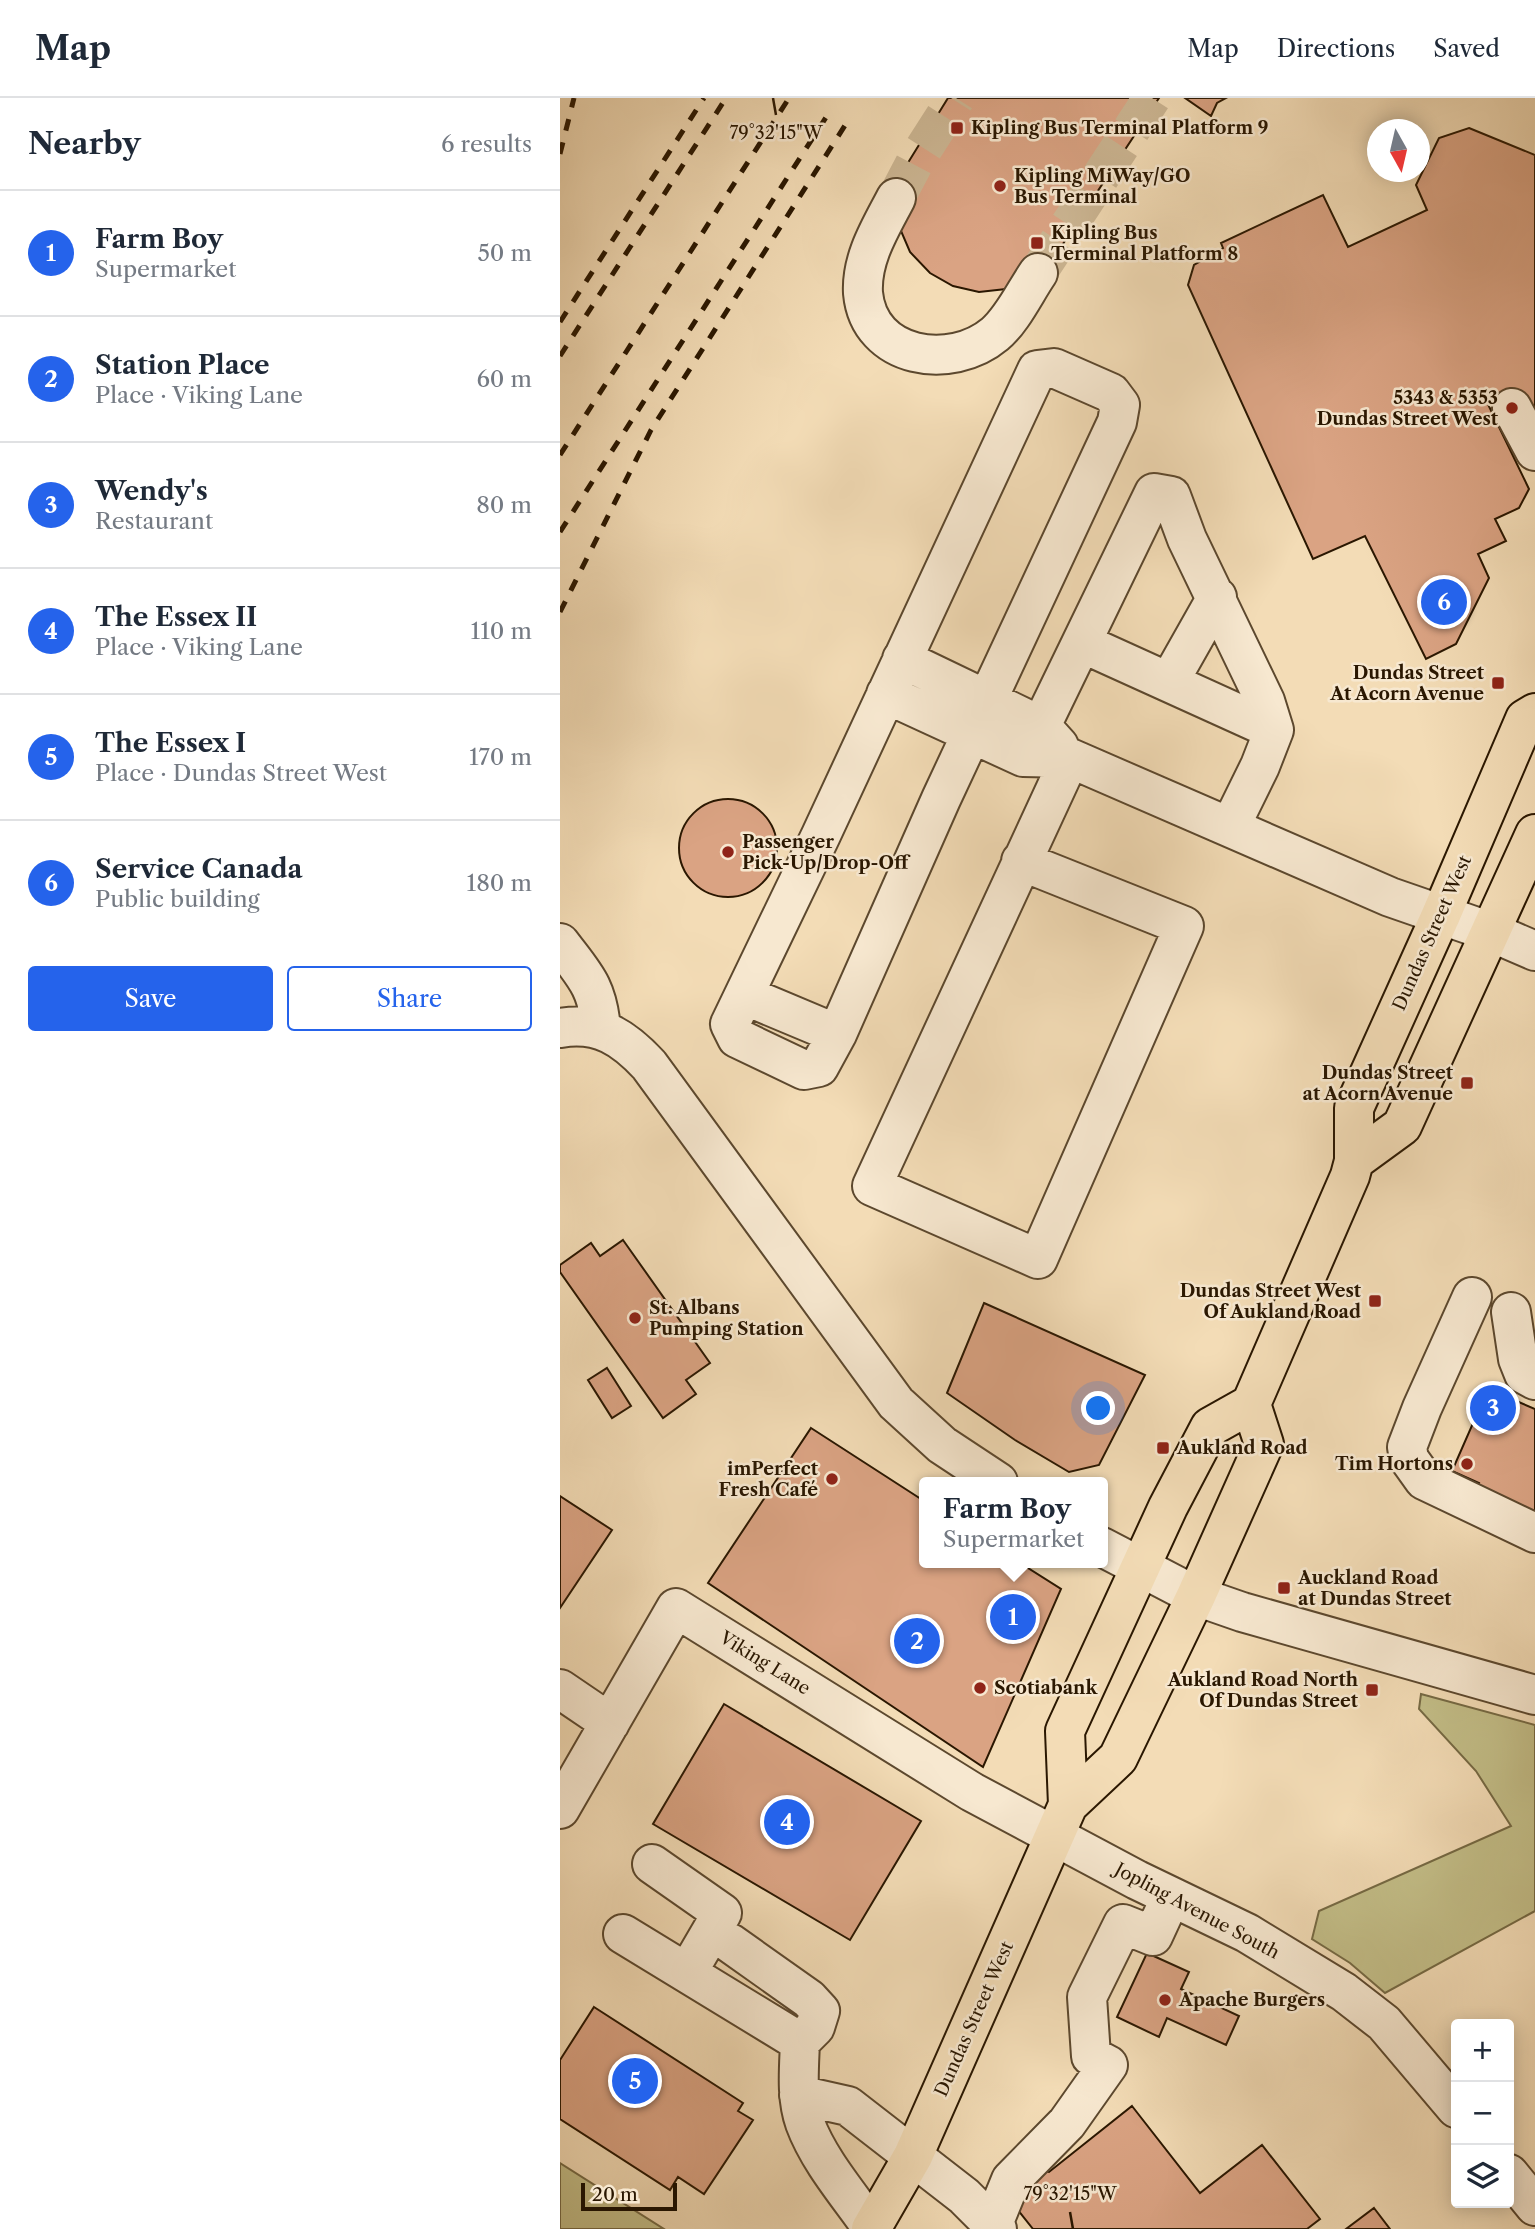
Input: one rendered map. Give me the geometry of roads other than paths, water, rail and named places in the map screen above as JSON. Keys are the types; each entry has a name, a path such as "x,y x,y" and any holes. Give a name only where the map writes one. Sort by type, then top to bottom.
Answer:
{"main road":[{"name":"Dundas Street West","path":"1061,1821 1065,1731 1139,1569 1210,1427 1251,1404 1354,1161 1354,1108 1525,719 1535,713"},
{"path":"1354,1161 1402,1126 1534,839"},
{"name":"Dundas Street West","path":"871,2228 914,2156 1061,1821 1118,1758 1196,1596 1264,1444 1251,1404"}],"street":[{"path":"896,198 869,251 863,292 871,318 888,340 913,353 942,357 971,351 997,333 1038,273"},
{"path":"1054,368 1111,393 1120,405 1117,422 837,1034 819,1067 804,1070 737,1038 730,1024 902,659 1037,370 1054,368"},
{"path":"1512,408 1535,451"},
{"path":"1041,726 1154,493 1171,496 1187,539 1265,701 1274,730 1260,766 1230,827"},
{"path":"1170,682 1217,597"},
{"path":"1082,643 1274,730"},
{"path":"902,659 980,717 1024,757 1070,758 1390,897 1491,932 1535,951"},
{"path":"886,694 980,717 1041,726 1070,758"},
{"path":"1021,861 1184,926 1038,1259 872,1186 1021,861 1070,758"},
{"path":"560,943 590,981 598,1000 601,1028"},
{"path":"560,1028 573,1025 601,1028 627,1042 649,1065 896,1403 942,1445 990,1477"},
{"path":"1472,1297 1422,1408 1407,1447 1409,1459 1424,1480 1535,1533"},
{"path":"1511,1312 1518,1359 1524,1374 1535,1380"},
{"path":"1108,1551 1139,1569 1196,1596 1242,1612 1535,1695"},
{"name":"Viking Lane","path":"560,1809 676,1608 972,1792 1061,1821"},
{"path":"560,1689 610,1723"},
{"name":"Jopling Avenue South","path":"1061,1821 1171,1897 1247,1933 1344,1992 1384,2023 1451,2102"},
{"path":"652,1864 722,1913 687,1973"},
{"path":"799,2095 848,2106 914,2156 994,2227 1011,2180 1067,2123 1108,2065 1091,2056 1087,1997 1123,1924 1153,1936 1171,1897"},
{"path":"623,1934 800,2042"},
{"path":"730,1943 809,1999 820,2011 815,2027 800,2042 799,2095 805,2123 822,2156 871,2228"},
{"path":"1514,2180 1535,2206"}],"tunnel":[{"path":"896,198 915,162 956,98"},
{"path":"1038,273 1152,98"}],"railway":[{"path":"560,154 574,98"},
{"path":"560,322 704,98"},
{"path":"560,356 726,98"},
{"path":"560,455 789,98"},
{"path":"560,532 832,108"},
{"path":"560,612 651,430 851,116"}],"place":[{"name":"Kipling Bus Terminal Platform 9","path":"957,128"},
{"name":"Kipling MiWay/GO Bus Terminal","path":"1000,186"},
{"name":"Kipling Bus Terminal Platform 8","path":"1037,243"},
{"name":"5343 & 5353 Dundas Street West","path":"1512,408"},
{"name":"Service Canada","path":"1444,602"},
{"name":"Dundas Street At Acorn Avenue","path":"1498,683"},
{"name":"Passenger Pick-Up/Drop-Off","path":"728,852"},
{"name":"Dundas Street at Acorn Avenue","path":"1467,1083"},
{"name":"Dundas Street West Of Aukland Road","path":"1375,1301"},
{"name":"St. Albans Pumping Station","path":"635,1318"},
{"name":"Wendy's","path":"1493,1408"},
{"name":"Aukland Road","path":"1163,1448"},
{"name":"Tim Hortons","path":"1467,1464"},
{"name":"imPerfect Fresh Café","path":"832,1479"},
{"name":"Auckland Road at Dundas Street","path":"1284,1588"},
{"name":"Farm Boy","path":"1013,1617"},
{"name":"Station Place","path":"917,1641"},
{"name":"Scotiabank","path":"980,1688"},
{"name":"Aukland Road North Of Dundas Street","path":"1372,1690"},
{"name":"The Essex II","path":"787,1822"},
{"name":"Apache Burgers","path":"1165,2000"},
{"name":"The Essex I","path":"635,2081"}]}
